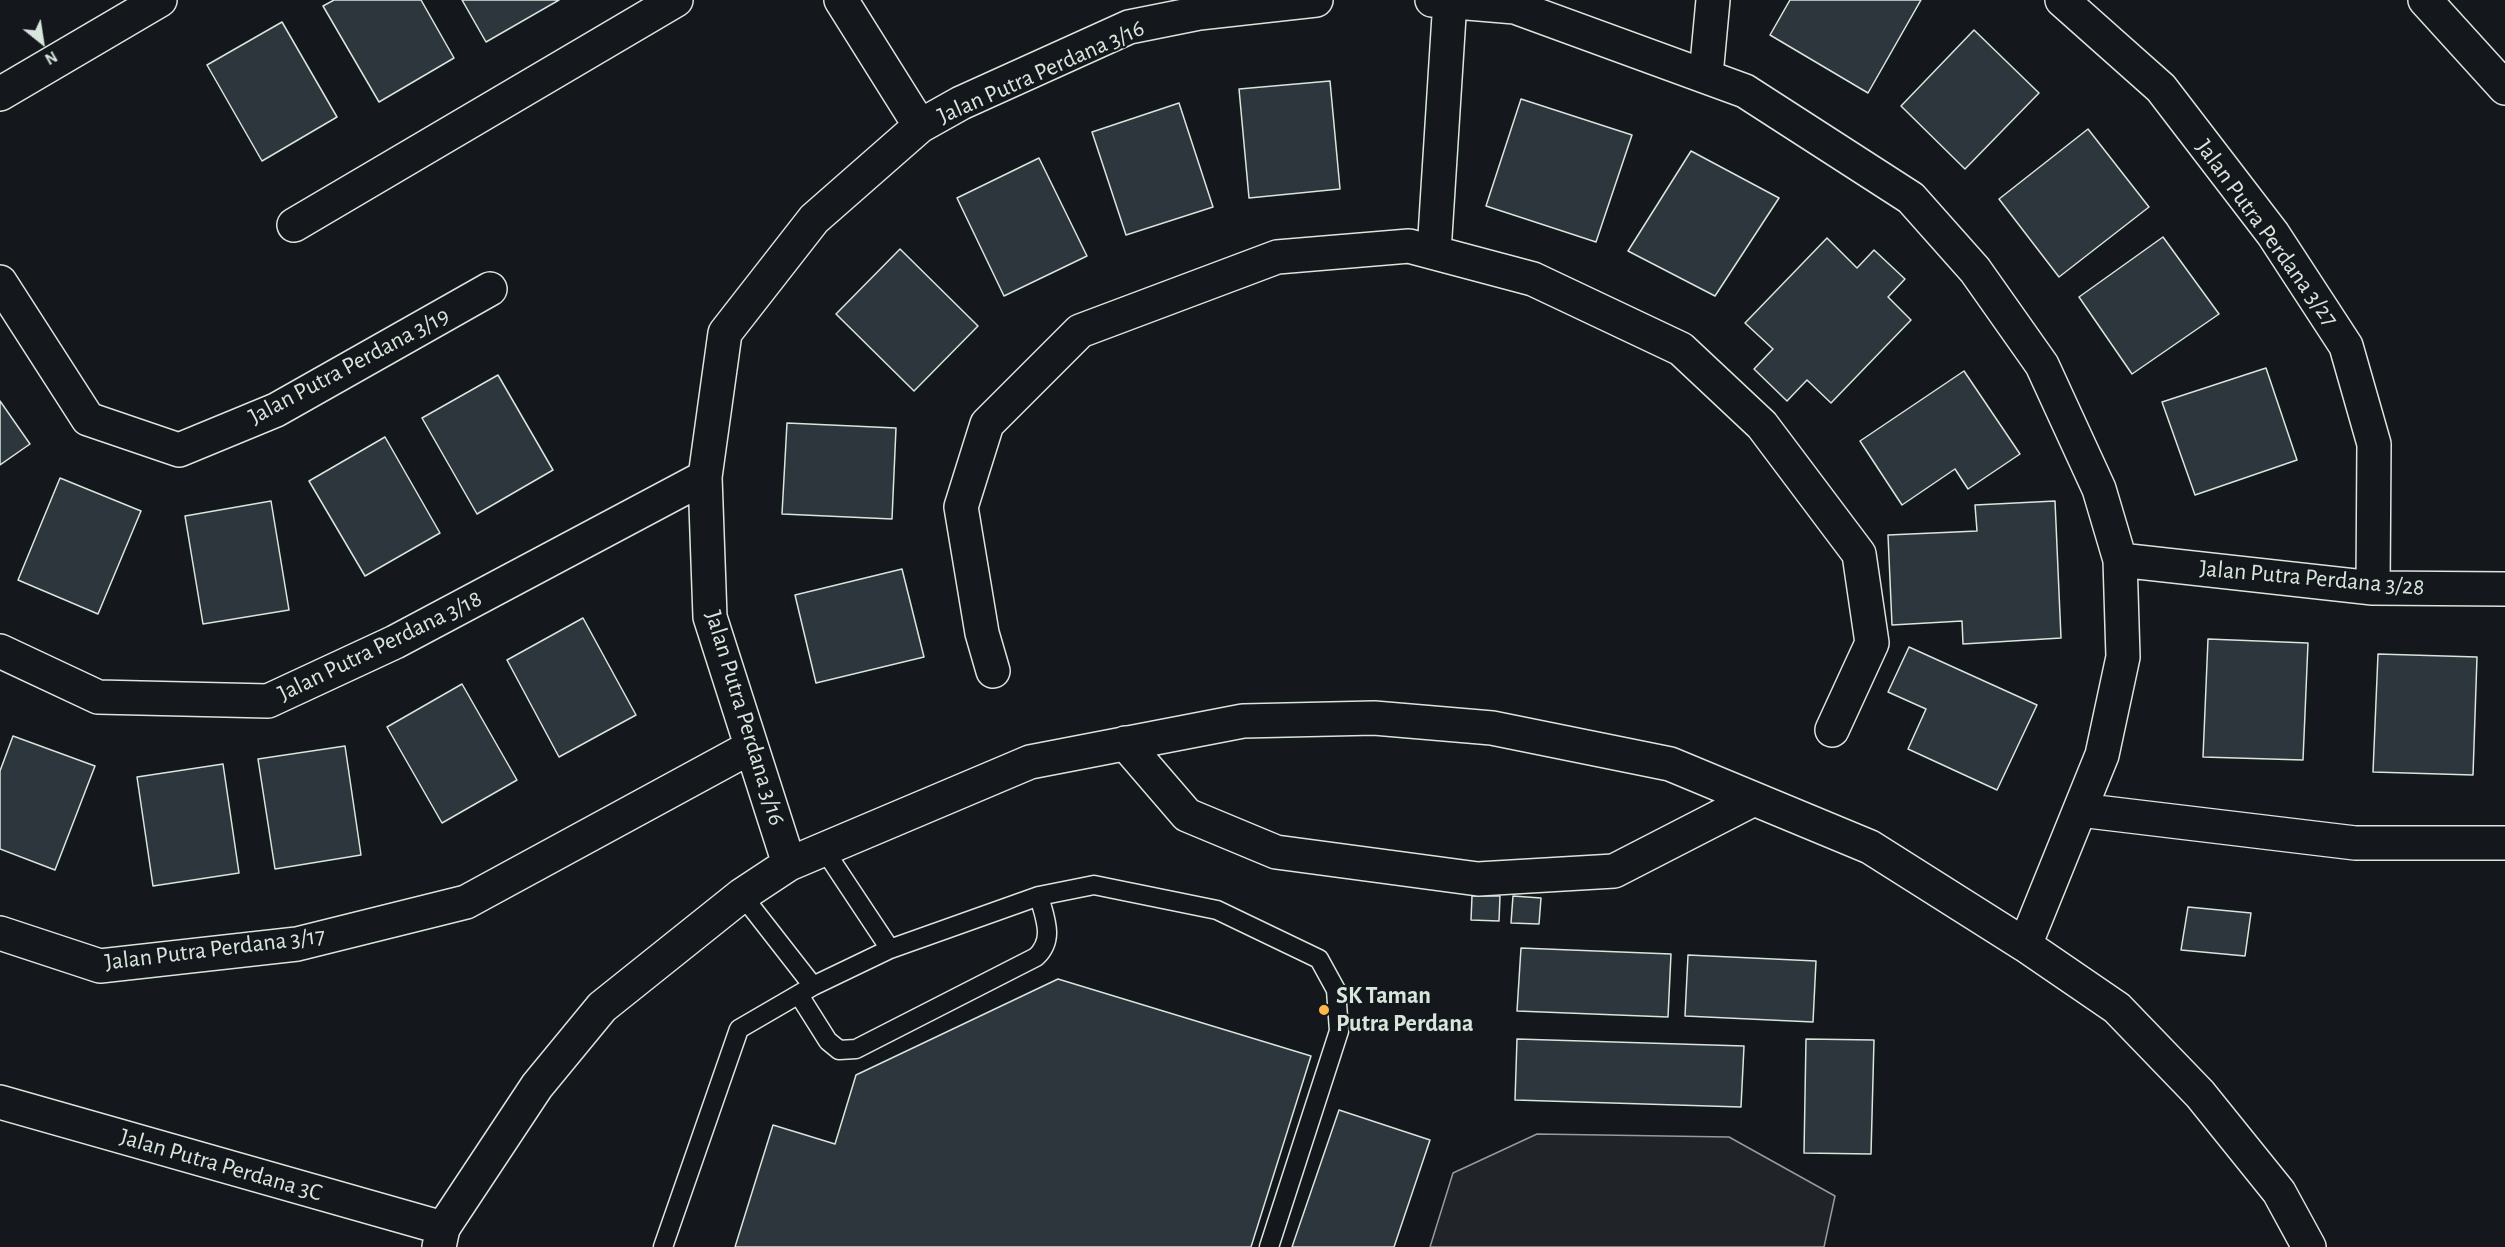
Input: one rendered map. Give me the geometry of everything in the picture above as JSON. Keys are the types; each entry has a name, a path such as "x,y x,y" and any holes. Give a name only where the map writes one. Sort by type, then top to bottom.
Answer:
{"street":[{"path":"0,94 160,0"},
{"path":"294,225 676,0"},
{"path":"841,0 920,126"},
{"name":"Jalan Putra Perdana 3/16","path":"789,864 711,617 705,477 725,333 814,219 920,126 961,103 1129,27 1200,6 1316,0"},
{"path":"1434,252 1444,0 1515,7 1745,91 1911,198 1975,270 2042,365 2099,489 2120,560 2123,657 2102,755 2025,945"},
{"path":"1706,75 1713,0"},
{"name":"Jalan Putra Perdana 3/27","path":"2061,0 2161,88 2273,234 2346,346 2374,444 2373,588"},
{"path":"2425,0 2505,88"},
{"path":"993,671 982,633 961,507 987,424 1080,331 1277,257 1409,246 1533,279 1681,349 1762,425 1859,554 1872,643 1832,730"},
{"name":"Jalan Putra Perdana 3/19","path":"0,282 88,419 179,450 276,411 490,289"},
{"name":"Jalan Putra Perdana 3/18","path":"0,651 98,697 268,701 395,642 705,477"},
{"name":"Jalan Putra Perdana 3/28","path":"2120,560 2373,588 2505,589"},
{"path":"441,1237 537,1086 602,1007 742,895 789,864 1030,762 1243,721 1374,718 1492,728 1670,764 1870,847 2025,945 2117,1008 2200,1094 2279,1192 2309,1247"},
{"path":"1125,743 1186,815 1276,852 1478,879 1614,871 1754,799"},
{"name":"Jalan Putra Perdana 3/17","path":"0,933 100,966 297,944 466,902 751,747"},
{"path":"2079,810 2355,843 2505,843"},
{"name":"Jalan Putra Perdana 3C","path":"0,1102 441,1237"}],"lane":[{"path":"823,848 890,949"},
{"path":"663,1247 739,1029 806,991 890,949 1039,896 1094,885 1218,910 1319,959 1336,990 1339,1031 1269,1247"},
{"path":"742,895 806,991 828,1041 839,1050 856,1049 1036,957 1044,949 1049,936 1039,896"}],"shaded area":[{"path":"1537,1134 1729,1137 1835,1196 1824,1247 1430,1247 1453,1173"}],"building":[{"path":"334,0 421,0 454,58 379,102 323,6"},
{"path":"462,0 559,0 486,42"},
{"path":"1790,0 1921,0 1868,93 1770,35"},
{"path":"282,22 337,117 262,161 207,65"},
{"path":"1974,30 2039,93 1965,169 1901,106"},
{"path":"1330,81 1340,189 1249,198 1239,89"},
{"path":"1521,99 1632,135 1596,242 1486,206"},
{"path":"1179,103 1213,207 1126,235 1092,132"},
{"path":"2088,129 2149,207 2059,277 1999,199"},
{"path":"1691,151 1779,198 1715,296 1628,251"},
{"path":"1039,158 1087,256 1004,296 957,198"},
{"path":"2163,237 2219,314 2132,374 2079,297"},
{"path":"1827,238 1857,268 1874,250 1905,279 1888,297 1911,320 1831,403 1807,380 1787,401 1754,369 1773,349 1745,323"},
{"path":"900,249 978,326 914,391 836,314"},
{"path":"2266,368 2297,460 2195,495 2162,402"},
{"path":"1964,371 2020,454 1968,489 1955,469 1902,505 1860,441"},
{"path":"498,375 553,470 477,514 422,418"},
{"path":"0,401 30,444 0,465"},
{"path":"787,423 896,428 892,519 782,514"},
{"path":"385,437 440,533 365,576 309,481"},
{"path":"60,478 141,511 98,614 18,580"},
{"path":"271,501 289,610 203,624 185,516"},
{"path":"2055,501 2061,638 1963,644 1962,621 1892,625 1888,535 1977,531 1975,505"},
{"path":"902,569 924,657 816,683 795,595"},
{"path":"583,618 636,715 559,757 507,660"},
{"path":"2208,639 2308,643 2303,760 2203,757"},
{"path":"1909,647 2037,705 1997,790 1908,749 1926,709 1888,692"},
{"path":"2378,654 2477,657 2473,775 2373,772"},
{"path":"462,684 517,780 442,823 387,727"},
{"path":"13,736 95,766 55,870 0,849 0,771"},
{"path":"345,746 361,855 275,869 258,759"},
{"path":"223,764 239,873 153,886 137,777"},
{"path":"1472,896 1500,896 1499,921 1471,920"},
{"path":"1513,896 1541,898 1539,924 1511,923"},
{"path":"2188,907 2251,913 2245,956 2181,950"},
{"path":"1521,948 1671,954 1668,1017 1517,1011"},
{"path":"1688,955 1816,961 1813,1022 1685,1016"},
{"path":"1058,979 1311,1056 1251,1247 735,1247 773,1125 835,1144 856,1075"},
{"path":"1517,1039 1744,1046 1741,1107 1515,1100"},
{"path":"1806,1039 1874,1040 1871,1154 1804,1153"},
{"path":"1339,1110 1430,1140 1394,1247 1292,1247"}],"place":[{"name":"SK Taman Putra Perdana","path":"1324,1010"}]}
